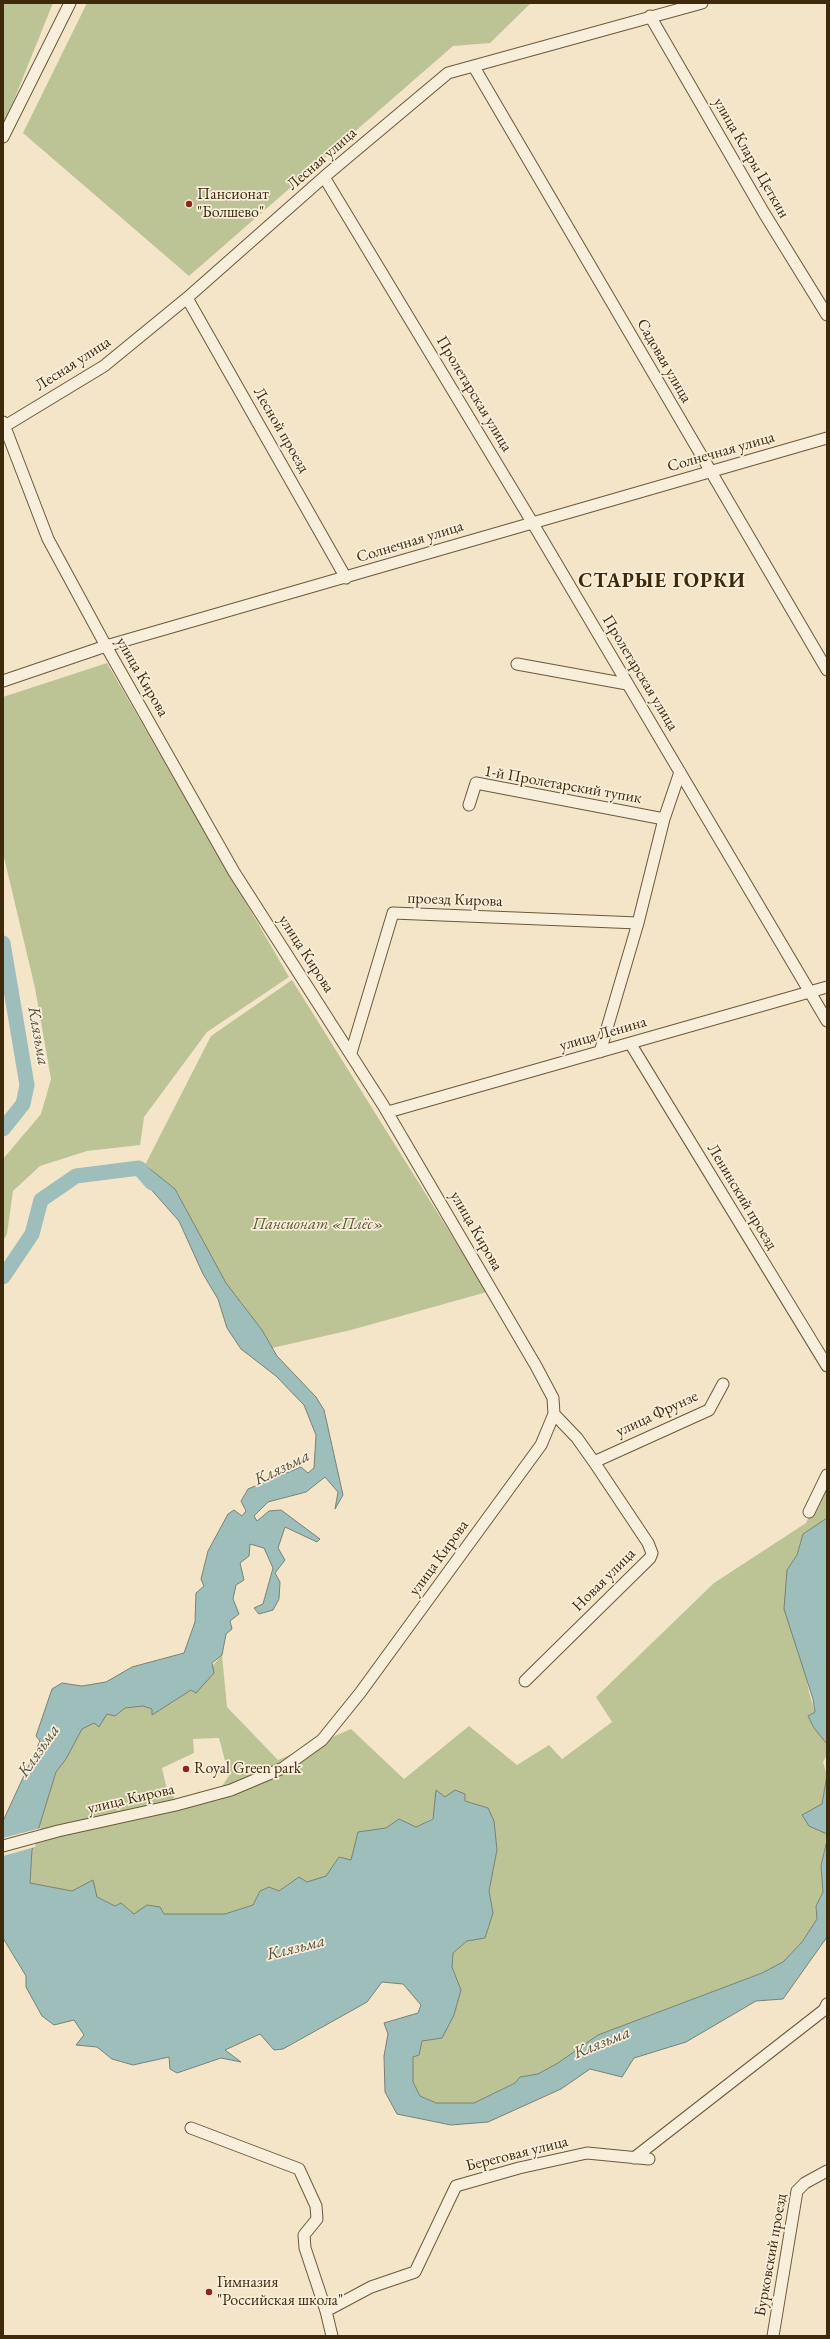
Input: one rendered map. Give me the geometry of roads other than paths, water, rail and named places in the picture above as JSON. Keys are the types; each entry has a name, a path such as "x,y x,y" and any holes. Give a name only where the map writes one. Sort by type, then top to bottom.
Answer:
{"street":[{"path":"3,137 70,3"},
{"name":"Лесная улица","path":"4,424 104,366 187,298 324,177 448,74 650,16 702,3"},
{"name":"улица Клары Цеткин","path":"650,16 764,213 827,315"},
{"name":"Садовая улица","path":"474,67 827,670"},
{"name":"Пролетарская улица","path":"324,177 532,522 827,1022"},
{"name":"Лесной проезд","path":"187,298 346,578"},
{"name":"улица Кирова","path":"3,1846 58,1831 176,1805 231,1790 283,1768 322,1740 360,1694 541,1445 554,1414 553,1398 546,1383 388,1112 352,1053 234,872 106,646 48,539 4,424"},
{"name":"Солнечная улица","path":"3,681 106,646 827,438"},
{"path":"517,664 627,684"},
{"path":"600,1052 638,924 664,819 680,772"},
{"name":"1-й Пролетарский тупик","path":"469,805 476,783 664,819"},
{"name":"проезд Кирова","path":"352,1053 393,913 638,924"},
{"name":"улица Ленина","path":"388,1112 827,987"},
{"name":"Ленинский проезд","path":"630,1043 827,1366"},
{"name":"улица Фрунзе","path":"594,1462 709,1410 723,1384"},
{"name":"Новая улица","path":"524,1681 650,1558 652,1553 648,1543 594,1462 577,1438 554,1414"},
{"path":"809,1512 827,1475"},
{"path":"634,2158 824,2010 827,2004"},
{"path":"191,2128 300,2169 316,2206 317,2219 304,2235 305,2248 326,2311 332,2336"},
{"name":"Береговая улица","path":"326,2311 371,2287 415,2272 456,2186 519,2168 587,2153 649,2159"},
{"name":"Бурковский проезд","path":"773,2336 797,2191 810,2180 827,2171"}],"water":[{"path":"145,1165 175,1189 226,1283 262,1330 277,1356 316,1397 324,1410 343,1495 335,1509 338,1492 325,1477 306,1492 268,1502 254,1516 257,1521 269,1511 281,1510 320,1539 317,1542 285,1527 278,1548 285,1560 275,1573 280,1582 279,1599 273,1610 259,1614 254,1608 263,1604 273,1568 264,1548 250,1544 249,1556 240,1563 244,1580 236,1585 233,1599 239,1614 230,1621 232,1629 226,1634 222,1655 212,1663 214,1673 196,1693 191,1690 152,1715 152,1709 143,1706 125,1708 115,1716 107,1714 99,1727 94,1723 82,1729 66,1759 56,1772 32,1850 30,1883 72,1891 93,1880 97,1897 115,1906 121,1903 134,1914 147,1905 160,1907 164,1914 225,1914 253,1905 260,1891 269,1887 279,1891 299,1877 307,1882 326,1876 339,1857 351,1860 358,1832 386,1828 399,1819 416,1827 433,1819 436,1790 445,1797 455,1790 465,1794 465,1801 488,1808 494,1821 497,1850 489,1891 493,1913 485,1938 467,1941 453,1953 452,1967 461,1990 454,2015 442,2038 422,2041 419,2055 413,2057 413,2082 420,2096 436,2103 474,2103 515,2083 520,2077 538,2074 558,2063 598,2035 762,1973 783,1962 802,1942 817,1919 816,1906 823,1892 821,1866 827,1839 827,1937 783,1999 756,2001 686,2042 634,2058 622,2077 590,2069 561,2089 488,2122 451,2125 397,2114 385,2092 384,2056 388,2034 384,2023 418,2013 421,2005 403,1984 382,1982 367,2002 283,2049 274,2050 260,2034 225,2050 241,2062 221,2058 177,2073 170,2069 169,2057 133,2065 112,2059 97,2047 76,2045 84,2035 74,2020 54,2025 42,2016 26,1987 26,1976 3,1938 3,1821 40,1741 36,1736 52,1689 62,1683 82,1686 106,1682 132,1667 184,1653 195,1622 196,1593 204,1586 201,1579 208,1551 228,1514 234,1510 242,1516 246,1511 241,1501 248,1489 301,1467 308,1473 314,1468 316,1435 304,1405 276,1376 241,1349 227,1328 218,1299 203,1274 179,1221 134,1170"},
{"path":"827,1518 827,1744 814,1728 808,1716 815,1712 813,1699 784,1609 787,1570 797,1555 803,1534"},
{"path":"827,1775 827,1834 809,1826 802,1815 822,1804"}],"waterway":[{"name":"Клязьма","path":"3,943 27,1085 23,1104 3,1129"},
{"name":"Клязьма","path":"3,1277 32,1234 41,1200 76,1176 139,1168 152,1183"}],"place":[{"name":"Пансионат \"Болшево\"","path":"189,204"},
{"name":"Royal Green park","path":"186,1769"},
{"name":"Гимназия \"Российская школа\"","path":"209,2292"}],"district":[{"name":"СТАРЫЕ ГОРКИ","path":"662,582"}],"park label":[{"name":"Пансионат «Плёс»","path":"318,1225"}]}
